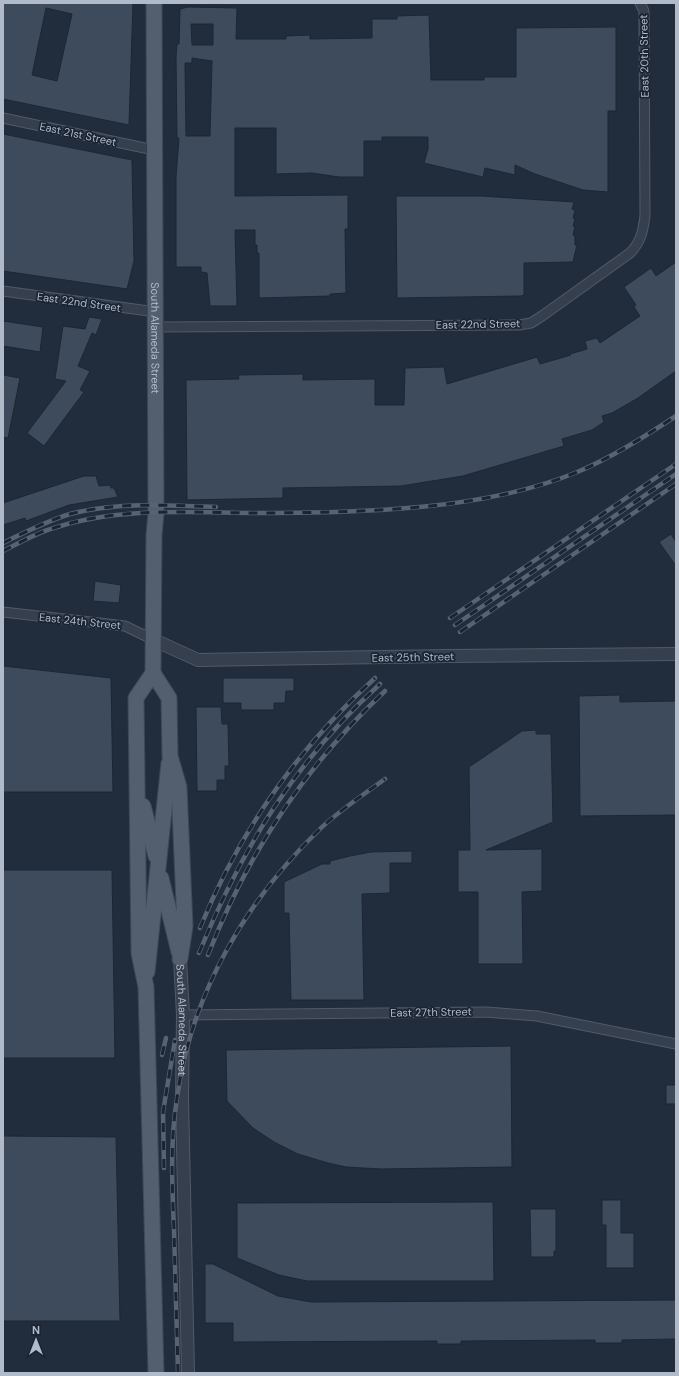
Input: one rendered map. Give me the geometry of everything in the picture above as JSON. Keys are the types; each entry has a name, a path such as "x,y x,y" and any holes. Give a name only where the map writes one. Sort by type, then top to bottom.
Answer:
{"main road":[{"name":"South Alameda Street","path":"154,3 156,513 154,535 153,673 169,698 170,756 179,788 182,827 185,935 180,958"},
{"path":"146,987 139,953 136,698 153,673"},
{"path":"156,1373 146,987 170,756"},
{"path":"137,780 180,958"}],"street":[{"name":"East 20th Street","path":"640,3 644,10 644,109"},
{"name":"East 22nd Street","path":"3,291 156,320 519,325 531,323 630,253 638,245 642,234 645,216 644,109"},
{"name":"East 21st Street","path":"3,118 154,150"},
{"name":"East 24th Street","path":"3,612 125,626 154,640"},
{"name":"East 25th Street","path":"154,640 198,660 676,654"},
{"name":"South Alameda Street","path":"180,958 183,1015 182,1100 188,1373"},
{"name":"East 27th Street","path":"183,1015 486,1012 551,1019 676,1044"}],"building":[{"path":"3,3 133,3 129,125 3,99","holes":["46,8 72,14 57,81 32,75"]},
{"path":"188,7 237,8 236,39 286,39 286,36 310,35 310,39 372,38 372,19 397,19 397,16 429,15 431,80 484,80 484,77 516,77 516,28 616,27 616,111 608,111 608,192 583,190 535,174 515,165 515,175 485,168 483,177 424,163 428,149 428,137 382,137 382,141 364,141 364,177 339,177 312,173 276,174 276,128 235,128 235,196 348,195 348,229 345,229 346,293 330,294 330,296 259,298 259,253 257,253 257,245 255,245 255,230 235,230 237,306 210,306 207,273 201,272 201,267 176,267 176,177 179,138 177,138 176,57 177,44 179,44 180,9","holes":["191,24 213,24 213,45 192,45","192,58 212,61 210,136 186,136 185,63 192,63"]},
{"path":"3,134 132,160 134,261 127,289 3,271"},
{"path":"396,196 481,196 574,202 572,209 575,210 573,226 575,227 573,235 575,236 575,245 577,245 573,262 524,263 524,295 521,296 397,298"},
{"path":"676,262 676,371 638,398 612,413 602,416 604,422 592,430 562,439 564,446 463,476 401,486 283,488 283,498 187,500 186,380 239,379 238,375 303,374 303,380 375,379 375,405 404,405 405,368 444,367 447,384 537,357 540,364 571,355 570,354 587,349 585,341 597,338 600,343 640,316 634,307 636,305 624,287 651,268 656,276"},
{"path":"89,317 102,319 96,335 92,333 78,366 90,371 80,390 84,392 44,446 27,433 66,381 55,379 63,326 85,329"},
{"path":"3,321 43,327 40,352 3,346"},
{"path":"3,375 20,378 8,438 3,437"},
{"path":"84,476 96,476 99,486 110,485 111,488 114,488 118,497 69,505 26,521 25,518 3,525 3,503"},
{"path":"671,534 676,542 676,566 659,542"},
{"path":"95,581 121,585 119,603 93,601"},
{"path":"3,666 111,678 113,792 3,792"},
{"path":"223,678 294,678 294,691 286,691 285,703 274,703 274,710 241,710 241,703 223,703"},
{"path":"620,695 620,702 676,701 676,815 580,816 579,696"},
{"path":"196,707 221,707 222,724 228,724 229,766 225,766 225,780 217,780 217,791 197,791"},
{"path":"536,730 536,734 551,734 553,822 486,850 542,849 542,891 522,892 523,964 478,964 478,892 458,892 458,850 470,850 469,767 522,731"},
{"path":"412,851 412,863 390,863 390,893 362,894 364,1000 291,1000 289,913 284,913 284,882 322,864 330,864 330,861 350,856 371,852"},
{"path":"3,870 112,870 115,1058 3,1058"},
{"path":"511,1046 512,1167 381,1169 346,1167 328,1163 298,1154 274,1142 253,1128 227,1101 226,1050"},
{"path":"666,1085 676,1085 676,1104 666,1104"},
{"path":"3,1136 116,1137 120,1321 3,1321"},
{"path":"602,1200 621,1200 621,1233 634,1233 634,1268 606,1268 606,1225 602,1225"},
{"path":"493,1202 494,1281 307,1281 279,1275 237,1258 237,1203"},
{"path":"530,1209 556,1209 556,1251 554,1251 554,1257 531,1257"},
{"path":"205,1264 213,1264 278,1296 311,1302 676,1300 676,1339 622,1340 622,1343 595,1343 595,1340 461,1341 461,1344 437,1344 437,1341 233,1342 233,1323 205,1323"}],"railway":[{"path":"3,551 47,530 79,521 105,516 157,512 263,513 381,510 422,507 501,495 539,486 575,473 627,447 676,416"},
{"path":"450,618 676,464"},
{"path":"455,625 676,474"},
{"path":"460,632 676,484"},
{"path":"3,543 53,520 87,510 143,505 216,507"},
{"path":"200,928 233,858 252,825 274,793 321,733 375,678"},
{"path":"199,953 233,878 274,808 297,775 322,744 350,713 380,684"},
{"path":"208,955 241,881 260,846 282,812 304,780 329,749 385,691"},
{"path":"178,1373 172,1147 177,1098 184,1059 195,1022 209,986 226,951 246,918 269,886 294,856 328,821 385,779"},
{"path":"162,1055 166,1038"},
{"path":"164,1168 163,1112 175,1040"}]}
